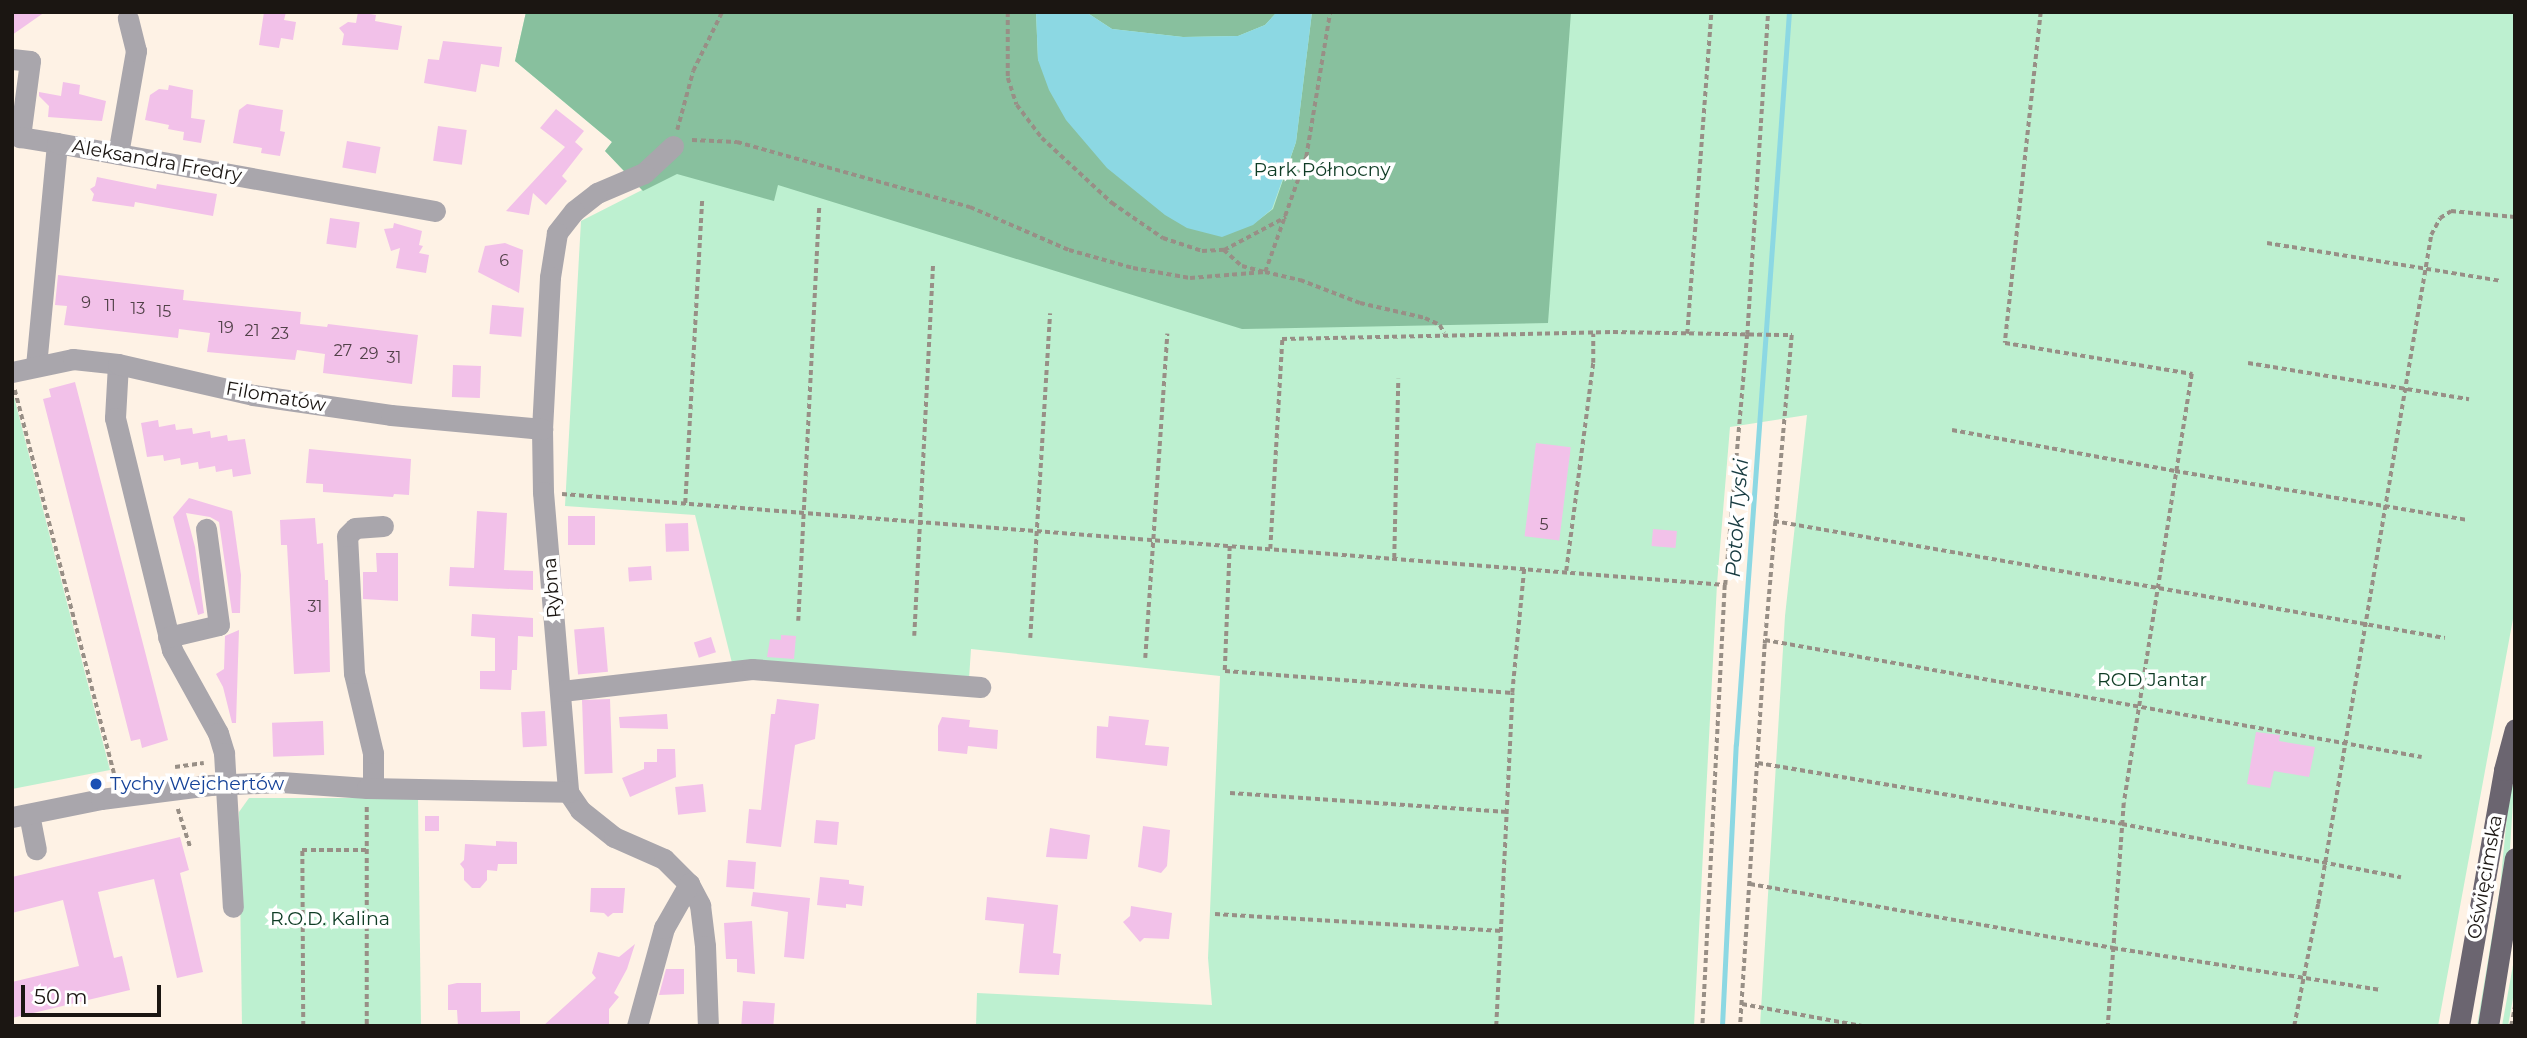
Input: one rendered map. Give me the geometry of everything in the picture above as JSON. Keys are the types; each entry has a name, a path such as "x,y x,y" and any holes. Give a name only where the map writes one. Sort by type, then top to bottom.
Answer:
{"main road":[{"name":"Oświęcimska","path":"2459,1026 2504,770 2515,729"},
{"name":"Oświęcimska","path":"2488,1026 2515,858"}],"street":[{"path":"118,154 136,51 128,18"},
{"path":"12,59 30,61 20,137 57,143"},
{"name":"Aleksandra Fredry","path":"36,366 57,143 435,211"},
{"name":"Rybna","path":"568,792 562,691 543,492 542,429 550,277 557,233 574,211 589,199 644,173 673,146"},
{"name":"Filomatów","path":"12,372 73,359 118,363 253,395 391,415 542,429"},
{"path":"118,363 115,418 168,636 172,650 218,733 225,761 233,907"},
{"path":"370,788 373,753 354,673 348,536 355,528 383,526"},
{"path":"168,636 219,625 206,529"},
{"path":"562,691 752,669 981,687"},
{"path":"36,849 21,816 128,794 226,784 281,782 370,788 568,792 579,810 614,837 664,859 689,884 700,905 705,946 708,1026"},
{"path":"636,1026 664,928 689,884"}],"path":[{"path":"673,146 692,71 722,12"},
{"path":"1008,12 1008,78 1017,105 1042,138 1112,203 1163,238 1202,251 1224,250 1286,216"},
{"path":"1265,272 1306,157 1330,12"},
{"path":"1687,334 1711,12"},
{"path":"1703,1026 1725,585 1747,333 1768,12"},
{"path":"2041,12 2005,343 2192,374 2138,706 2122,824 2108,1026"},
{"path":"673,146 698,138 737,142 970,207 1069,250 1133,268 1190,278 1265,272"},
{"path":"685,503 702,199"},
{"path":"798,621 819,206"},
{"path":"2294,1026 2325,862 2403,388 2431,235 2440,218 2451,211 2515,217"},
{"path":"2267,243 2501,281"},
{"path":"1224,250 1242,266 1300,280 1360,303 1425,318 1440,325 1444,334"},
{"path":"914,636 933,265"},
{"path":"1030,638 1050,314"},
{"path":"1566,571 1593,363 1593,333"},
{"path":"1145,658 1167,334"},
{"path":"1270,549 1282,339 1444,334 1792,335 1765,640 1740,1026"},
{"path":"2248,363 2469,400"},
{"path":"1394,558 1398,379"},
{"path":"13,381 114,773"},
{"path":"1952,430 2467,520"},
{"path":"543,492 1725,585"},
{"path":"1774,521 2445,638"},
{"path":"1230,545 1225,671 1512,693"},
{"path":"1496,1026 1512,693 1524,568"},
{"path":"1765,640 2422,757"},
{"path":"175,766 225,761"},
{"path":"1758,762 2122,824 2401,877"},
{"path":"367,1026 367,850 370,788"},
{"path":"1230,793 1507,812"},
{"path":"177,804 191,849"},
{"path":"303,1026 302,850 367,850"},
{"path":"1750,884 2113,948 2381,990"},
{"path":"1215,914 1502,931"},
{"path":"1742,1004 1862,1026"},
{"path":"2511,1026 2515,1006"}],"green space":[{"name":"ROD Jantar","path":"526,12 2515,12 2515,608 2438,1026 1760,1026 1785,616 1807,415 1730,427 1717,584 1694,1026 976,1026 977,993 1212,1005 1208,958 1220,676 971,649 969,679 732,663 695,515 565,506 581,221 642,190 605,151 612,142 515,61"},
{"name":"Park Północny","path":"526,12 1036,12 1038,60 1252,225 1273,209 1296,142 1312,12 1571,12 1548,323 1242,329 778,185 774,201 677,174 643,191 605,151 612,142 515,61"},
{"path":"1086,12 1277,12 1265,25 1238,36 1183,37 1112,29"},
{"path":"12,389 110,770 12,789"},
{"path":"2510,784 2514,786 2510,849 2481,1026 2477,1026 2500,888"},
{"name":"R.O.D. Kalina","path":"249,798 418,798 421,1026 242,1026 239,812"},
{"path":"2515,954 2515,987 2508,1026 2502,1026"}],"water":[{"path":"1036,12 1086,12 1112,29 1183,37 1238,36 1265,25 1277,12 1312,12 1296,142 1272,209 1253,225 1222,237 1187,228 1165,215 1107,168 1066,120 1049,90 1038,60"}],"building":[{"path":"12,12 45,12 12,35"},
{"path":"264,12 286,12 284,20 296,22 293,40 281,38 279,48 259,45"},
{"path":"358,12 376,15 375,21 402,26 398,50 342,45 344,34 339,28 348,22 356,23"},
{"path":"443,41 502,47 499,67 481,64 476,92 424,83 428,59 439,60"},
{"path":"63,82 80,85 79,94 106,101 102,121 48,117 49,106 39,96 39,92 61,96"},
{"path":"169,85 193,90 191,118 205,120 201,143 183,140 184,132 168,129 169,125 145,120 150,95 159,89 168,90"},
{"path":"247,104 283,110 280,131 285,132 280,156 261,153 262,148 233,143 239,110"},
{"path":"556,109 584,131 575,142 583,149 562,176 567,181 546,205 533,193 529,215 506,211 565,147 540,128"},
{"path":"438,126 467,130 462,165 433,161"},
{"path":"347,141 380,147 376,173 342,168"},
{"path":"97,177 156,189 157,184 217,194 213,216 135,202 134,207 92,201 94,194 90,189 95,186"},
{"path":"330,218 360,222 356,248 326,244"},
{"path":"394,223 422,231 419,245 423,246 419,253 429,255 426,273 396,268 400,248 391,251 384,229 393,228"},
{"path":"505,243 523,250 519,293 478,272 485,246"},
{"path":"58,275 184,290 183,300 301,312 300,324 327,327 328,324 418,335 412,384 323,373 325,354 297,350 295,360 207,352 210,333 179,329 178,338 64,325 67,306 55,305"},
{"path":"492,305 524,308 521,337 489,334"},
{"path":"453,365 481,366 480,398 452,397"},
{"path":"75,382 168,740 142,748 140,739 131,741 43,399 51,397 49,389"},
{"path":"158,420 159,427 175,424 176,430 192,428 193,434 210,431 211,438 227,435 228,441 245,439 251,474 233,477 232,469 216,472 215,466 199,469 198,462 181,465 180,458 164,461 163,455 147,457 141,423"},
{"path":"1536,443 1571,447 1559,541 1525,536"},
{"path":"309,449 411,459 409,495 394,494 393,497 323,492 323,484 306,483"},
{"path":"189,498 232,511 241,575 240,613 232,613 219,522 210,517 186,513 195,547 204,613 198,615 173,517"},
{"path":"477,511 507,513 504,570 533,571 533,590 449,586 450,567 474,568"},
{"path":"568,516 595,516 595,545 568,545"},
{"path":"315,518 317,544 323,543 325,580 328,580 330,672 294,674 287,545 281,545 280,520"},
{"path":"688,523 689,551 666,552 665,524"},
{"path":"1653,529 1677,531 1675,548 1652,546"},
{"path":"376,553 398,553 398,601 363,599 363,572 377,572"},
{"path":"651,566 652,580 629,582 628,568"},
{"path":"472,614 533,618 533,637 518,636 517,670 512,670 511,690 480,689 480,671 495,671 495,638 471,636"},
{"path":"604,627 608,672 578,674 574,630"},
{"path":"239,630 236,723 232,723 223,687 216,674 224,669 225,636"},
{"path":"781,635 796,636 794,659 767,657 770,639 781,640"},
{"path":"711,637 716,652 699,658 694,643"},
{"path":"610,699 613,773 585,774 582,700"},
{"path":"777,699 819,704 815,739 795,745 781,847 746,843 749,809 761,810 771,714 775,714"},
{"path":"545,711 547,746 523,747 521,712"},
{"path":"667,714 668,729 620,728 619,717"},
{"path":"1109,716 1149,720 1145,745 1169,747 1167,766 1096,758 1097,726 1108,727"},
{"path":"942,717 970,720 969,727 998,730 997,749 968,746 967,754 938,751 938,726"},
{"path":"323,721 324,755 273,757 272,723"},
{"path":"2256,732 2280,735 2279,741 2315,747 2309,777 2274,771 2270,788 2247,784"},
{"path":"657,749 675,749 676,777 630,797 622,778 644,769 644,762 657,762"},
{"path":"703,784 706,812 678,815 675,787"},
{"path":"425,816 439,816 439,831 425,831"},
{"path":"816,820 839,822 837,845 814,843"},
{"path":"1143,826 1170,830 1167,866 1161,873 1138,867"},
{"path":"1050,828 1090,835 1087,859 1046,857"},
{"path":"180,837 189,870 180,873 203,972 177,978 154,879 98,892 114,958 122,956 130,990 12,1018 12,982 79,966 63,900 12,913 12,877"},
{"path":"496,841 517,842 517,864 498,864 497,871 487,870 487,880 480,888 472,888 464,880 464,869 460,864 464,860 465,844 496,846"},
{"path":"728,860 756,862 754,889 726,887"},
{"path":"820,877 849,880 849,884 864,886 862,906 846,904 846,908 817,905"},
{"path":"591,888 625,888 623,913 613,913 608,917 604,913 590,912"},
{"path":"753,892 810,898 804,959 784,957 788,912 751,906"},
{"path":"987,897 1058,905 1053,953 1061,954 1059,975 1019,973 1024,924 985,920"},
{"path":"1131,906 1172,913 1169,939 1144,938 1140,942 1123,922 1130,916"},
{"path":"752,921 755,974 737,972 737,959 726,959 724,923"},
{"path":"635,944 627,969 614,993 619,997 609,1009 609,1026 543,1026 596,978 592,973 598,952 619,957"},
{"path":"666,969 684,969 684,994 659,995"},
{"path":"481,983 481,1012 520,1011 520,1026 458,1026 457,1010 448,1010 448,985"},
{"path":"743,1001 775,1003 773,1026 741,1025"}],"waterway":[{"name":"Potok Tyski","path":"1722,1026 1736,744 1789,12"}],"place":[{"name":"Tychy Wejchertów","path":"96,784"}]}
